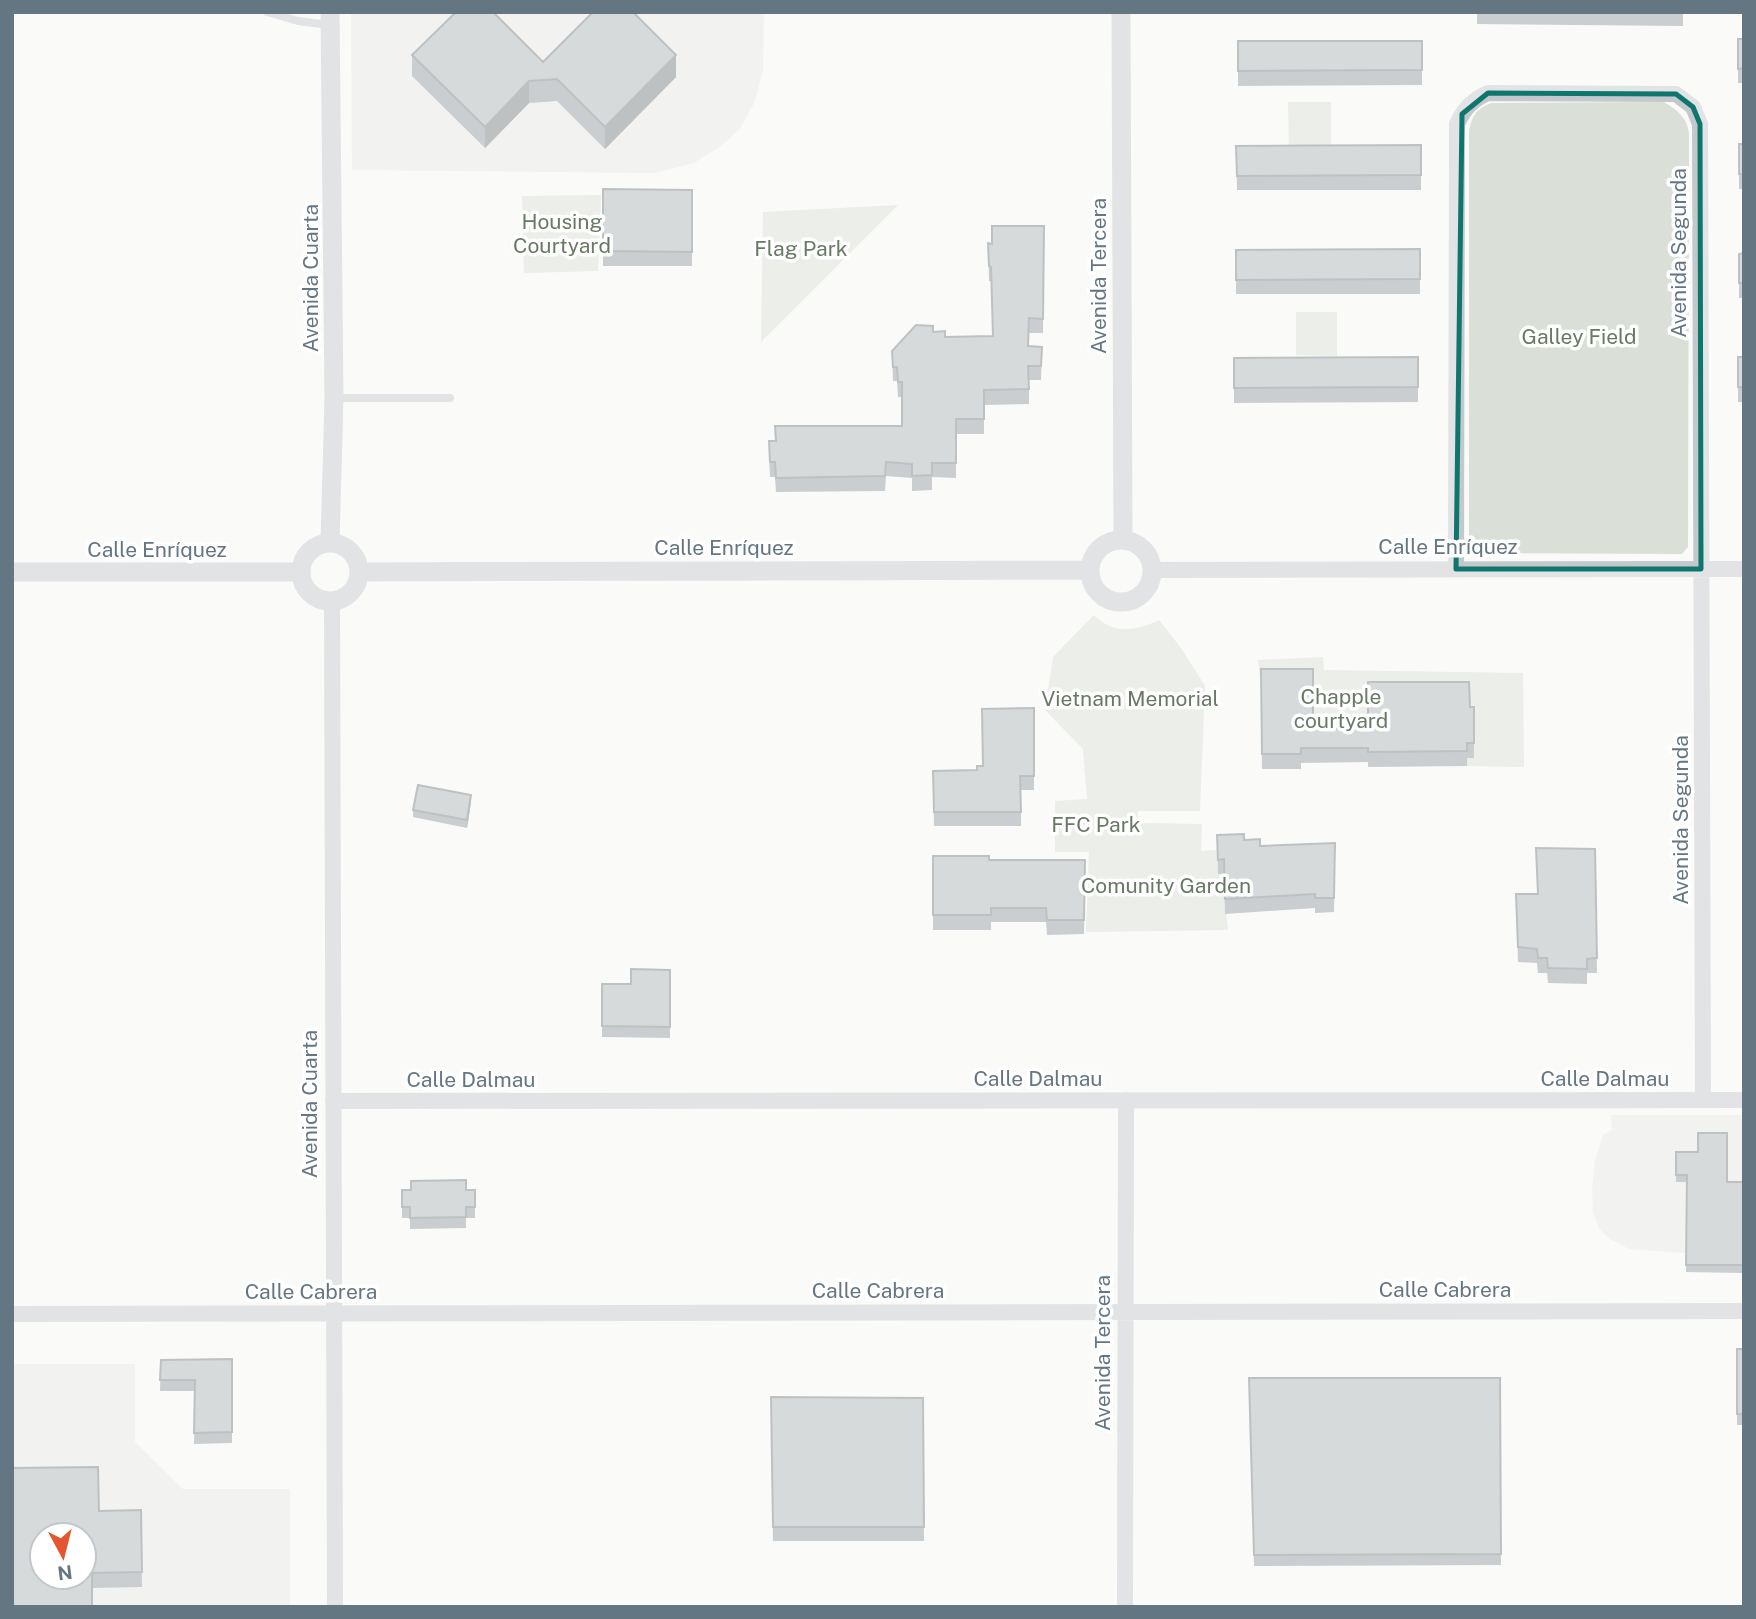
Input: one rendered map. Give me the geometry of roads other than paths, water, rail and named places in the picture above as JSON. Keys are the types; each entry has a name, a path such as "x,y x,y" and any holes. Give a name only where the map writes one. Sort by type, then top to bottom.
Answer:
{"street":[{"name":"Avenida Tercera","path":"1121,12 1124,539"},
{"name":"Avenida Cuarta","path":"330,19 334,398 330,543"},
{"name":"Avenida Segunda","path":"1456,569 1457,124 1469,104 1488,93 1676,94 1693,107 1700,124 1703,1100"},
{"path":"1124,539 1141,546 1147,553 1153,570 1147,589 1140,596 1121,602 1111,601 1095,589 1090,569 1097,551 1104,544 1124,539"},
{"path":"330,543 347,549 358,563 358,581 348,595 323,600 307,589 301,572 307,555 313,549 330,543"},
{"name":"Calle Enríquez","path":"359,572 1090,569"},
{"name":"Calle Enríquez","path":"1153,570 1744,569"},
{"name":"Calle Enríquez","path":"12,572 301,572"},
{"name":"Avenida Cuarta","path":"332,600 335,1607"},
{"name":"Avenida Tercera","path":"1125,1607 1126,1100"},
{"name":"Calle Dalmau","path":"333,1101 1744,1100"},
{"name":"Calle Cabrera","path":"12,1314 1744,1311"}],"lane":[{"path":"267,12 298,20 330,19"},
{"path":"334,398 450,398"}],"park label":[{"name":"Housing Courtyard","path":"562,234"},
{"name":"Flag Park","path":"801,249"},
{"name":"Galley Field","path":"1579,337"},
{"name":"Vietnam Memorial","path":"1130,699"},
{"name":"Chapple courtyard","path":"1341,709"},
{"name":"FFC Park","path":"1096,825"},
{"name":"Comunity Garden","path":"1166,886"}]}
